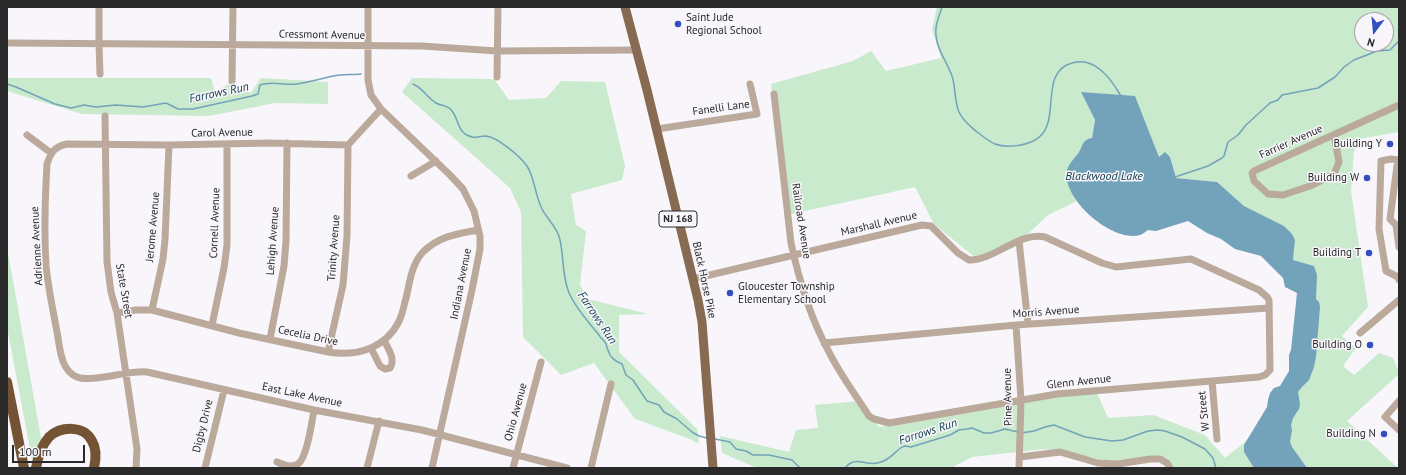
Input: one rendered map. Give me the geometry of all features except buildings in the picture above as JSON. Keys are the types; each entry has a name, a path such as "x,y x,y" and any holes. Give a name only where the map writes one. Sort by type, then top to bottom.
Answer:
{"highway":[{"path":"7,382 24,468"},
{"path":"36,468 40,451 49,437 62,429 70,428 83,431 92,440 96,452 94,468"}],"main road":[{"name":"Black Horse Pike","path":"625,7 657,129 702,322 713,468"}],"street":[{"path":"99,7 100,74"},
{"path":"232,7 232,81"},
{"name":"Indiana Avenue","path":"368,7 368,80 371,95 381,109 463,189 474,211 478,230 480,249 432,468"},
{"path":"497,77 498,7"},
{"name":"Cressmont Avenue","path":"7,43 368,47 422,46 497,51 637,50"},
{"name":"Fanelli Lane","path":"657,129 757,114 750,84"},
{"name":"Railroad Avenue","path":"774,94 786,209 794,256 810,313 828,352 869,416 882,422"},
{"name":"Farrier Avenue","path":"1334,135 1339,162 1334,174 1310,186 1283,195 1268,194 1254,181 1252,173 1254,171 1399,105"},
{"path":"348,145 381,109"},
{"name":"State Street","path":"105,116 104,144 107,262 111,292 117,313 137,449 136,468"},
{"path":"27,135 51,153"},
{"name":"Carol Avenue","path":"51,153 55,148 67,144 169,145 287,143 348,145"},
{"name":"Lehigh Avenue","path":"270,339 284,266 286,241 287,143"},
{"name":"Cornell Avenue","path":"212,325 224,268 227,245 227,144"},
{"name":"Jerome Avenue","path":"152,310 163,259 165,240 169,145"},
{"name":"Trinity Avenue","path":"328,352 343,285 347,236 348,145"},
{"name":"Adrienne Avenue","path":"51,153 47,164 45,241 46,267 58,337"},
{"path":"1399,160 1391,158 1381,161 1379,229 1386,271 1399,276"},
{"path":"411,176 436,161"},
{"path":"1399,166 1397,166 1390,219 1396,225 1399,247"},
{"name":"Marshall Avenue","path":"693,279 922,225 930,226 958,253 969,260 983,257 1019,241 1037,235 1045,237 1102,263 1116,267 1191,259 1259,290 1267,297 1269,308"},
{"name":"Cecelia Drive","path":"117,313 136,310 152,310 328,352 352,354 361,352 384,340 394,330 400,319 413,268 422,253 434,242 444,237 478,230"},
{"path":"1019,241 1028,324"},
{"path":"1360,333 1399,300"},
{"name":"Morris Avenue","path":"824,343 1028,324 1269,308"},
{"name":"Glenn Avenue","path":"882,422 1057,394 1259,377 1268,373 1270,370 1269,308"},
{"name":"Pine Avenue","path":"1016,325 1021,400 1020,468"},
{"name":"East Lake Avenue","path":"58,337 63,363 76,377 88,379 126,373 147,372 314,410 379,421 440,434 567,468"},
{"path":"371,348 380,366 385,369 390,368 393,363 392,357 384,340"},
{"name":"Ohio Avenue","path":"514,468 541,362"},
{"name":"W Street","path":"1212,381 1218,439"},
{"path":"591,468 611,384"},
{"name":"Digby Drive","path":"205,468 224,390"},
{"path":"1399,401 1385,417 1399,430"},
{"path":"277,462 291,466 302,461 314,410"},
{"path":"367,468 379,421"},
{"path":"1020,457 1060,452 1098,464 1118,464 1160,459 1168,463 1170,468"}],"green space":[{"path":"937,7 1399,7 1399,132 1359,139 1354,152 1351,191 1368,307 1342,336 1356,348 1343,366 1354,375 1379,353 1393,358 1399,372 1399,374 1347,421 1398,468 1170,468 1167,458 1126,464 1045,449 972,457 951,468 757,468 722,453 720,436 789,452 796,430 818,428 815,405 859,401 879,427 1013,399 1097,393 1108,418 1153,415 1205,435 1225,458 1244,443 1316,357 1293,260 1295,240 1284,226 1244,206 1217,182 1175,178 1170,157 1159,158 1135,97 1081,92 1095,120 1092,138 1067,170 1077,201 1048,215 1013,248 977,259 934,224 915,187 787,215 771,84 853,61 871,51 886,71 941,58 932,30"},
{"path":"7,78 211,78 215,92 229,84 251,93 261,78 328,82 328,104 275,103 209,116 82,114 7,91"},
{"path":"412,78 494,79 509,100 546,98 561,81 605,82 625,166 622,180 571,194 576,225 586,231 580,285 588,299 648,314 619,315 619,352 697,429 699,444 690,439 635,419 594,363 561,375 523,337 521,212 510,188 402,92"},
{"path":"7,247 41,438 33,465 7,327"}],"water":[{"name":"Blackwood Lake","path":"1081,92 1135,96 1159,157 1165,152 1170,157 1176,178 1217,182 1244,206 1284,226 1292,234 1295,240 1293,260 1314,266 1317,275 1316,299 1319,302 1320,307 1316,357 1309,380 1298,392 1300,404 1291,425 1292,430 1290,442 1307,468 1254,468 1244,452 1244,445 1267,407 1270,393 1274,388 1280,386 1289,371 1289,355 1291,350 1297,293 1285,287 1283,278 1261,256 1235,249 1221,239 1207,233 1188,221 1156,231 1148,230 1140,235 1129,236 1103,226 1091,216 1072,194 1067,181 1068,167 1085,141 1092,138 1095,120"}],"waterway":[{"path":"942,7 936,28 936,34 941,52 952,76 956,103 959,112 969,125 992,143 1004,146 1019,145 1029,143 1042,134 1048,124 1052,88 1055,77 1061,69 1072,63 1088,63 1101,70 1121,96"},
{"path":"1175,177 1208,166 1222,158 1228,142 1238,135 1246,125 1270,103 1278,100 1282,95 1318,88 1335,77 1344,67 1354,60 1377,51 1390,50 1399,41"},
{"name":"Farrows Run","path":"7,84 55,104 71,108 84,105 96,107 116,105 143,107 166,103 178,109 193,109 258,94 260,85 274,83 297,84 336,75 361,74"},
{"name":"Farrows Run","path":"413,84 420,88 433,101 451,109 462,132 468,136 491,137 514,152 524,162 532,176 542,209 559,236 565,280 569,293 575,304 606,343 611,357 622,364 626,375 633,380 647,401 659,405 664,412 677,419 692,432 707,438"},
{"name":"Farrows Run","path":"1021,433 1054,425 1085,437 1112,441 1123,440 1148,431 1165,431 1182,437 1205,449 1213,458 1216,468"},
{"name":"Farrows Run","path":"845,468 853,462 871,464 881,462 889,458 902,447 911,447 950,435 959,430 972,428 984,433 991,433 1005,429 1018,432"},
{"name":"Farrows Run","path":"715,439 730,442 736,449 746,451 753,455 769,455 792,460 800,468"}],"place":[{"name":"Saint Jude Regional School","path":"678,24"},
{"name":"Building Y","path":"1390,144"},
{"name":"Building W","path":"1367,178"},
{"name":"Building T","path":"1369,253"},
{"name":"Gloucester Township Elementary School","path":"730,293"},
{"name":"Building O","path":"1370,345"},
{"name":"Building N","path":"1384,434"}]}
